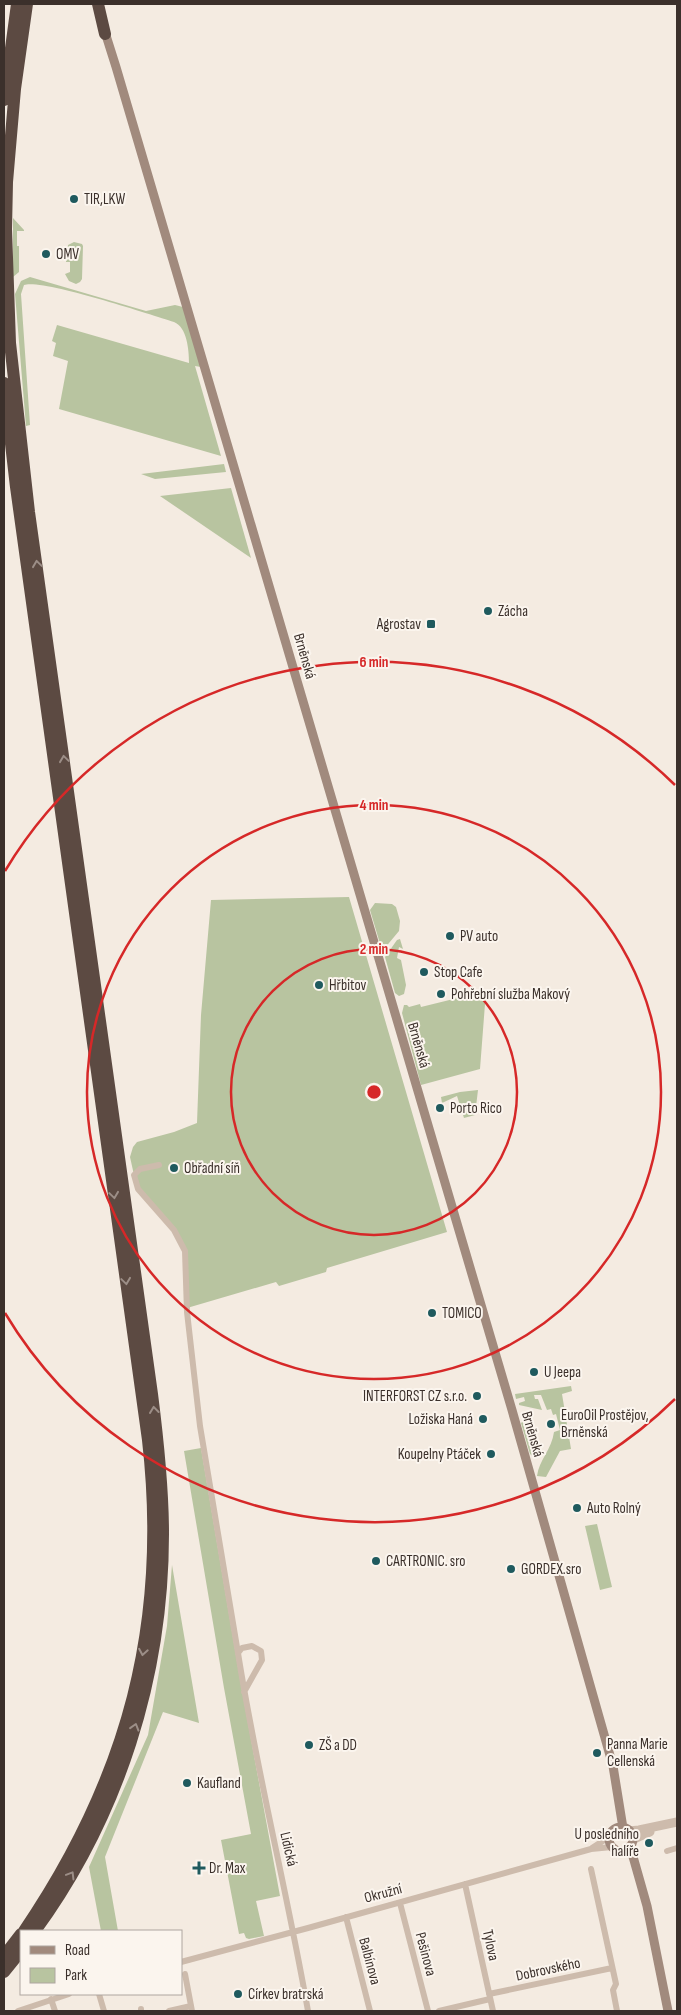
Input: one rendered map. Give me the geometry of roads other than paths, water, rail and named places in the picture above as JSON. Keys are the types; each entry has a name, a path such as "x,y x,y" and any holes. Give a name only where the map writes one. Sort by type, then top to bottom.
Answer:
{"highway":[{"path":"4,100 17,4"},
{"path":"27,4 15,89 7,182 6,229 10,343 28,502 152,1394 160,1458 163,1527 161,1594 154,1650 147,1688 124,1765 96,1830 77,1865 36,1930"},
{"path":"98,4 105,34"},
{"path":"4,383 16,487 146,1431 154,1534 151,1594 137,1687 113,1765 87,1824 51,1889 25,1930"},
{"path":"4,1956 20,1935"},
{"path":"4,1972 20,1952"}],"main road":[{"name":"Brněnská","path":"93,4 105,34 185,299 512,1410 613,1766 623,1829"},
{"path":"634,1866 616,1849 609,1837 612,1831 623,1829 631,1848 634,1866 647,1906 668,2011"},
{"path":"616,1849 631,1848"}],"street":[{"name":"Lidická","path":"159,1165 140,1169 134,1175 134,1178 140,1192 174,1230 185,1251 187,1312 200,1426 244,1692 294,1932 308,2011"},
{"path":"238,1653 242,1648 252,1646 260,1650 262,1655 262,1664 244,1692"},
{"path":"623,1829 664,1826 677,1822"},
{"path":"631,1848 664,1826"},
{"name":"Okružní","path":"591,1849 609,1837"},
{"path":"667,1851 677,1848"},
{"name":"Okružní","path":"182,1962 591,1849 616,1849"},
{"path":"592,1869 616,1984 613,1990 617,2011"},
{"name":"Tylova","path":"465,1884 492,2011"},
{"name":"Pešinova","path":"400,1903 428,2011"},
{"name":"Balbínova","path":"346,1917 370,2011"},
{"name":"Dobrovského","path":"439,2011 489,1997 612,1968"},
{"path":"169,2011 191,2009 185,1974"},
{"path":"18,2011 65,1995"},
{"path":"99,1995 104,2011"},
{"path":"51,1999 55,2011"}],"place":[{"name":"TIR,LKW","path":"74,199"},
{"name":"OMV","path":"46,254"},
{"name":"Zácha","path":"488,611"},
{"name":"Agrostav","path":"431,624"},
{"name":"PV auto","path":"450,936"},
{"name":"Stop Cafe","path":"424,972"},
{"name":"Hřbitov","path":"319,985"},
{"name":"Pohřební služba Makový","path":"441,994"},
{"name":"Porto Rico","path":"440,1108"},
{"name":"Obřadní síň","path":"174,1168"},
{"name":"TOMICO","path":"432,1313"},
{"name":"U Jeepa","path":"534,1372"},
{"name":"INTERFORST CZ s.r.o.","path":"477,1396"},
{"name":"Ložiska Haná","path":"483,1419"},
{"name":"EuroOil Prostějov, Brněnská","path":"551,1424"},
{"name":"Koupelny Ptáček","path":"491,1454"},
{"name":"Auto Rolný","path":"577,1508"},
{"name":"CARTRONIC. sro","path":"376,1561"},
{"name":"GORDEX.sro","path":"511,1569"},
{"name":"ZŠ a DD","path":"309,1745"},
{"name":"Panna Marie Cellenská","path":"597,1753"},
{"name":"Kaufland","path":"187,1783"},
{"name":"U posledního halíře","path":"649,1843"},
{"name":"Dr. Max","path":"199,1868"},
{"name":"Církev bratrská","path":"238,1994"}]}
